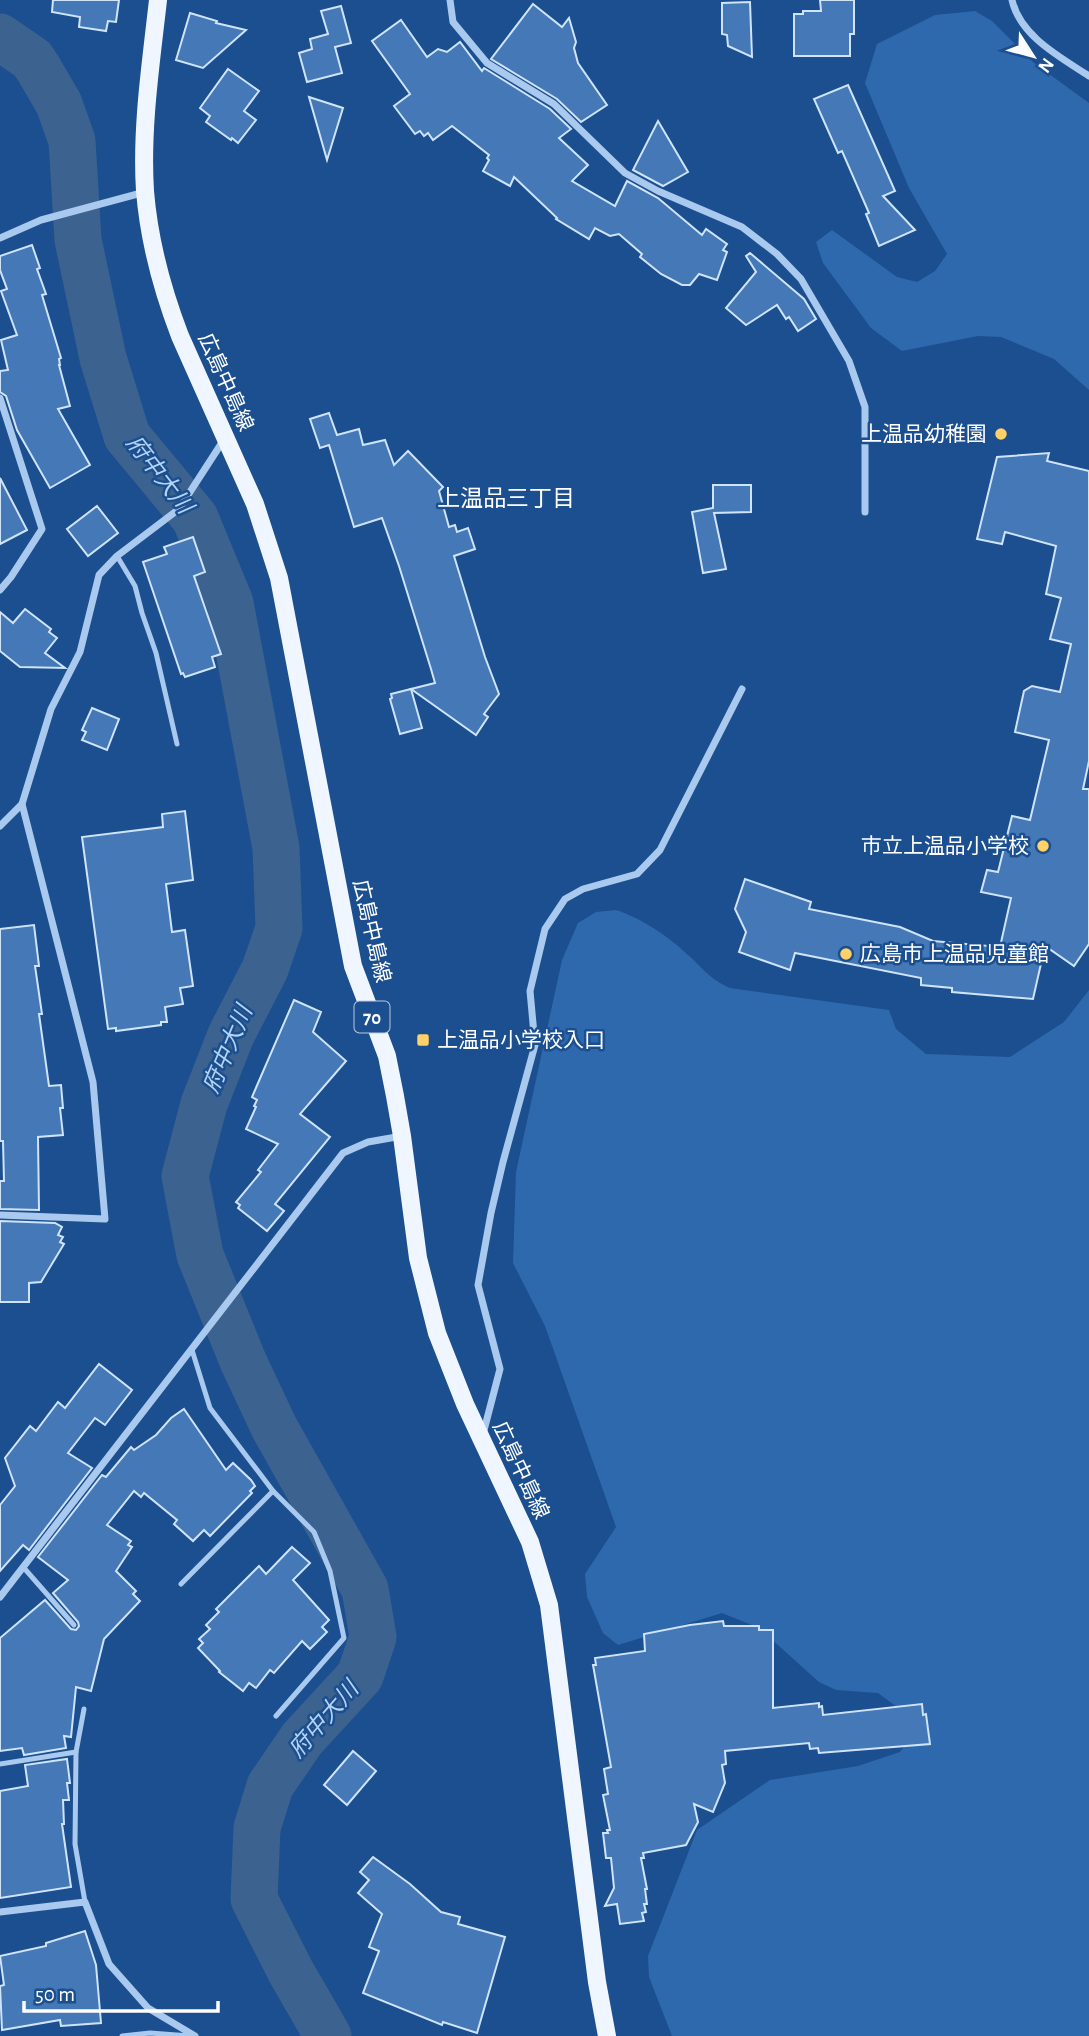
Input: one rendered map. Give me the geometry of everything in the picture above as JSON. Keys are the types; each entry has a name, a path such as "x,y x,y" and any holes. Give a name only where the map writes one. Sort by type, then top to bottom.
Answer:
{"main road":[{"name":"広島中島線","path":"158,0 146,116 145,192 155,255 170,310 255,504 279,578 353,966 387,1056 402,1136 418,1258 427,1296 450,1369 530,1542 549,1605 597,1982 607,2036"}],"street":[{"path":"450,0 453,22 487,63 554,104 625,173 658,191 742,227 777,254 801,279 849,361 865,407 865,512"},
{"path":"1012,0 1015,13 1043,46 1089,76"},
{"path":"0,238 41,220 145,192"},
{"path":"0,398 42,529 0,590"},
{"path":"0,826 22,804 51,709 80,652 99,575 117,556 179,509 225,437"},
{"path":"482,1439 500,1369 478,1285 503,1162 535,1045 530,992 545,929 565,899 583,889 637,874 660,850 742,689"},
{"path":"0,1215 105,1219 93,1082 22,804"},
{"path":"0,1597 343,1153 368,1142 402,1136"},
{"path":"0,1912 85,1902 109,1964 148,2008 192,2036"}],"lane":[{"path":"117,556 135,586 156,653 177,744"},
{"path":"191,1349 210,1408 273,1491 314,1532 330,1571 344,1638 276,1716"},
{"path":"181,1584 273,1491"},
{"path":"24,1569 74,1625"},
{"path":"84,1709 76,1752 75,1844 85,1902"},
{"path":"0,1764 76,1752"},
{"path":"122,2036 150,2033 192,2036"}],"shaded area":[{"path":"975,11 992,21 1034,63 1089,103 1089,390 1054,359 1001,337 978,336 902,351 871,328 823,263 816,242 832,230 897,277 917,282 935,271 947,254 909,188 865,83 877,44 935,15"},
{"path":"616,910 663,934 711,977 730,988 889,1010 896,1029 926,1054 1010,1057 1064,1022 1089,990 1089,2036 672,2036 649,1977 648,1956 697,1830 770,1780 858,1766 900,1752 913,1735 909,1716 878,1693 836,1690 819,1682 759,1628 722,1613 618,1645 603,1633 587,1597 585,1574 616,1527 545,1326 513,1263 516,1172 562,960 578,923 596,912"}],"building":[{"path":"53,0 119,0 116,22 108,21 106,31 79,27 80,17 52,12"},
{"path":"820,0 854,0 854,34 850,34 850,56 794,56 794,14 821,11"},
{"path":"750,2 752,57 728,46 727,35 722,34 722,3"},
{"path":"533,4 562,27 569,18 576,42 574,48 578,63 607,105 581,122 557,99 491,59"},
{"path":"341,6 351,43 335,47 342,73 307,82 299,53 312,49 310,39 328,34 321,11"},
{"path":"190,13 246,30 203,68 176,60"},
{"path":"401,20 427,57 438,49 447,52 460,42 482,71 484,68 550,109 571,129 559,138 588,165 572,181 615,206 627,181 658,198 702,235 706,229 727,244 723,250 727,252 717,280 699,274 690,285 682,285 661,274 640,257 642,254 619,234 610,236 595,228 589,239 556,219 514,177 510,186 483,171 489,155 452,126 433,140 428,133 424,136 420,131 415,134 394,106 410,94 372,41"},
{"path":"228,69 259,91 244,111 256,120 238,143 206,122 210,116 200,108"},
{"path":"848,85 895,191 883,196 915,230 879,246 866,214 869,213 842,151 838,153 814,99"},
{"path":"309,97 343,108 327,160"},
{"path":"658,121 688,172 663,186 633,170"},
{"path":"32,245 40,268 37,269 46,294 42,295 61,358 59,365 70,406 58,409 90,465 50,488 17,430 6,396 0,392 0,371 8,370 1,340 17,335 1,291 7,289 0,270 0,256"},
{"path":"750,253 804,299 816,319 798,331 777,305 746,325 726,308 756,272 746,256"},
{"path":"329,413 337,435 359,429 363,445 385,440 394,465 408,451 443,487 439,491 449,527 455,525 457,532 468,528 475,549 454,556 499,694 484,714 488,717 476,735 411,689 435,683 431,669 382,518 354,527 329,445 320,448 310,419"},
{"path":"1049,453 1047,461 1089,471 1089,761 1083,789 1089,789 1089,944 1074,966 1045,946 1033,999 952,992 952,988 921,985 921,978 795,953 790,970 739,952 746,932 735,909 745,879 811,902 809,909 900,927 933,941 1000,947 1011,898 981,892 987,870 998,872 1012,816 1030,820 1049,740 1015,732 1024,691 1032,686 1060,692 1071,644 1050,639 1061,598 1046,594 1056,546 1005,532 1002,544 977,539 997,457"},
{"path":"0,478 27,530 0,544"},
{"path":"713,485 751,485 751,512 714,513 726,569 703,573 692,512 713,508"},
{"path":"97,506 118,533 88,556 67,529"},
{"path":"193,537 205,572 194,576 221,654 212,657 215,667 185,677 181,674 143,562 167,554 164,547"},
{"path":"25,609 51,629 49,632 57,638 45,653 65,668 20,667 0,651 0,612 13,623"},
{"path":"411,689 422,728 400,734 391,694"},
{"path":"92,708 119,719 107,750 82,740 86,732 82,730"},
{"path":"185,811 193,880 166,884 172,932 185,930 193,986 180,988 183,1004 165,1007 167,1022 116,1031 116,1028 108,1029 82,837 163,827 162,814"},
{"path":"34,925 39,966 35,966 42,1014 39,1014 49,1086 61,1085 63,1135 38,1137 39,1210 0,1209 0,1181 4,1181 3,1141 0,1141 0,929"},
{"path":"294,1000 321,1012 313,1032 346,1061 300,1114 330,1137 275,1204 284,1211 267,1231 238,1208 240,1205 236,1202 261,1172 258,1170 278,1144 246,1129 256,1107 254,1106 257,1100 252,1097"},
{"path":"0,1221 55,1223 62,1227 58,1235 63,1237 60,1242 64,1244 41,1282 29,1283 29,1302 0,1302"},
{"path":"99,1364 132,1390 105,1425 95,1418 68,1453 92,1468 29,1550 23,1545 0,1571 0,1505 15,1486 5,1458 30,1426 36,1431 58,1402 65,1408"},
{"path":"184,1409 226,1470 233,1463 251,1480 255,1486 250,1491 252,1493 210,1536 204,1530 193,1541 174,1524 177,1520 144,1493 141,1497 134,1491 107,1525 131,1541 128,1545 132,1547 116,1571 136,1591 133,1594 140,1601 104,1639 91,1691 76,1687 71,1737 64,1736 66,1748 24,1755 22,1748 0,1751 0,1638 45,1600 71,1629 76,1630 79,1626 53,1593 68,1580 38,1557 102,1475 106,1477 131,1447 134,1450 156,1435 171,1418"},
{"path":"292,1547 310,1563 293,1580 329,1620 322,1627 327,1632 310,1649 302,1641 274,1673 270,1670 256,1688 249,1683 243,1691 219,1672 198,1648 203,1643 199,1639 210,1629 206,1625 219,1612 216,1609 259,1566 266,1574"},
{"path":"723,1621 724,1626 759,1626 759,1630 773,1630 773,1708 819,1703 823,1715 922,1704 930,1744 819,1753 818,1748 810,1749 809,1743 725,1751 726,1764 722,1765 725,1783 713,1812 694,1804 698,1822 686,1845 643,1853 644,1858 641,1858 647,1889 647,1904 644,1904 646,1912 642,1913 644,1921 620,1924 617,1904 605,1906 614,1888 611,1858 606,1858 603,1833 610,1830 603,1795 608,1794 604,1769 611,1767 593,1665 596,1665 595,1658 645,1651 644,1634"},
{"path":"353,1751 376,1771 347,1805 324,1785"},
{"path":"67,1759 69,1800 63,1800 62,1824 71,1887 0,1898 0,1791 28,1786 25,1765"},
{"path":"373,1857 410,1884 441,1912 460,1917 458,1924 505,1937 477,2033 443,2022 442,2025 363,1993 379,1951 369,1947 382,1914 358,1893 369,1880 360,1872"},
{"path":"85,1931 96,1965 101,2023 61,2026 60,2020 2,2030 0,1986 4,1985 0,1956 46,1946 46,1943"}],"waterway":[{"name":"府中大川","path":"0,37 32,59 59,104 72,141 78,240 103,358 127,436 195,518 230,603 276,848 279,928 265,969 231,1035 204,1104 185,1176 200,1255 243,1361 274,1427 365,1589 373,1637 360,1676 302,1739 270,1786 257,1828 254,1899 291,1972 328,2036"}],"place":[{"name":"上温品幼稚園","path":"1001,434"},
{"name":"市立上温品小学校","path":"1043,846"},
{"name":"広島市上温品児童館","path":"846,954"},
{"name":"上温品小学校入口","path":"423,1040"}],"district":[{"name":"上温品三丁目","path":"506,498"}]}
